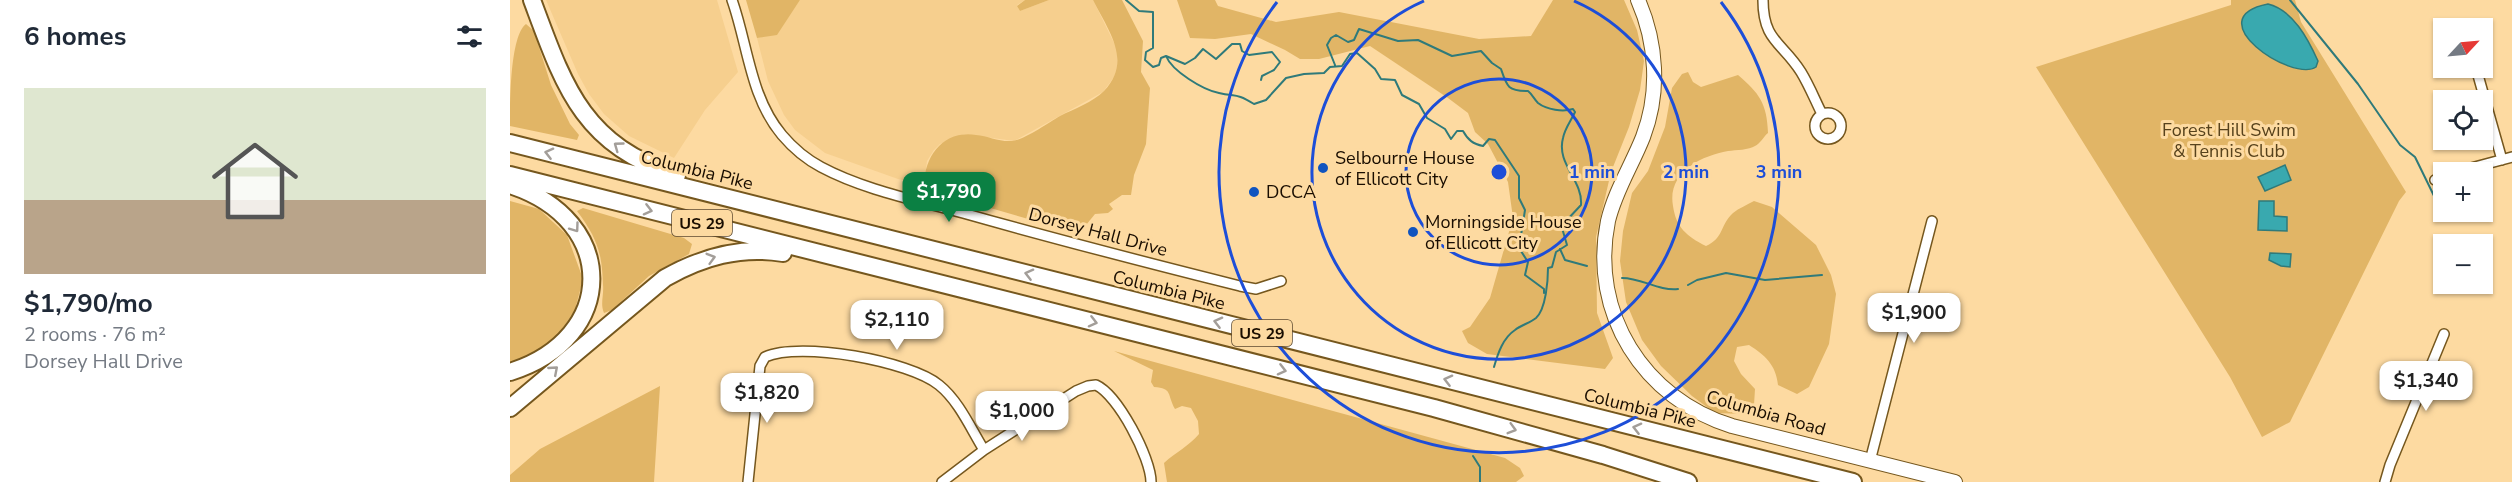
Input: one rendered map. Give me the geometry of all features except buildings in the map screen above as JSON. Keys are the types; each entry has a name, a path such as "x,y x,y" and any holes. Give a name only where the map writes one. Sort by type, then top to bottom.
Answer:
{"highway":[{"path":"532,0 554,61 571,96 594,126 621,149 662,170 830,224"},
{"name":"Columbia Pike","path":"510,143 1853,482"},
{"name":"US 29","path":"510,175 1434,408 1603,454 1688,482"},
{"path":"510,185 536,196 568,219 584,243 592,276 587,307 572,333 545,356 510,372"},
{"path":"510,408 651,288 664,278 694,263 724,254 764,250 894,272"},
{"path":"1694,442 1815,482"}],"street":[{"name":"Dorsey Hall Drive","path":"732,0 751,72 764,108 790,143 821,167 849,179 909,198 1196,275 1256,289 1281,282"},
{"name":"Columbia Road","path":"1638,0 1653,48 1653,99 1644,135 1613,203 1606,242 1606,280 1623,335 1641,364 1663,388 1701,415 1732,426 1955,482"},
{"path":"1763,0 1768,32 1800,72 1822,114"},
{"path":"2479,78 2502,160"},
{"path":"2493,162 2512,157"},
{"path":"1870,461 1932,221"},
{"path":"2385,482 2444,334"},
{"path":"748,482 759,373 765,357 779,353 835,352 912,370 941,386 953,400 984,450"},
{"path":"942,482 984,450 1076,392 1096,385 1112,399 1134,434 1149,462 1152,482"}],"shaded area":[{"path":"546,0 717,0 738,72 705,110 674,158 629,136 604,114 578,74"},
{"path":"800,0 1025,0 1017,5 1020,11 1049,0 1093,0 1117,49 1117,73 1103,92 1014,141 964,134 940,144 934,150 927,161 924,184 898,179 825,153 795,130 784,115 768,81 757,38 777,34"}],"green space":[{"path":"746,0 800,0 777,35 757,38"},
{"path":"1025,0 1049,0 1020,11 1017,6"},
{"path":"1093,0 1122,0 1143,41 1141,72 1150,88 1146,144 1134,175 1131,195 1122,195 1109,204 1113,209 1108,213 1095,214 1082,230 1073,232 928,190 924,184 928,163 932,154 946,141 965,134 1003,141 1017,140 1089,102 1104,91 1117,68 1117,57 1111,34"},
{"path":"1177,0 1215,0 1218,6 1276,22 1339,12 1479,39 1531,36 1553,0 1624,0 1637,30 1644,61 1640,90 1629,127 1611,172 1596,237 1597,313 1613,358 1605,369 1487,354 1468,343 1462,331 1470,327 1490,298 1513,218 1508,182 1488,144 1475,132 1468,113 1370,46 1319,59 1300,59 1251,34 1215,39 1190,38"},
{"name":"Forest Hill Swim & Tennis Club","path":"2231,0 2295,0 2301,22 2406,192 2399,201 2290,422 2262,437 2230,377 2036,67 2231,5"},
{"path":"526,24 534,31 551,85 570,124 579,135 577,140 510,126 514,55 521,31"},
{"path":"1688,72 1693,82 1701,87 1738,75 1751,87 1764,106 1768,133 1759,144 1746,149 1717,153 1697,162 1680,175 1672,194 1674,213 1679,225 1706,246 1716,239 1729,218 1738,210 1754,201 1772,207 1816,245 1831,275 1836,294 1829,344 1809,387 1797,394 1778,385 1772,366 1760,353 1749,345 1737,347 1734,361 1741,374 1755,389 1754,405 1744,414 1715,413 1692,396 1661,366 1642,340 1626,302 1620,261 1623,231 1632,193 1648,171 1665,127 1672,88 1682,74"},
{"path":"510,201 539,209 567,235 583,279 575,310 557,337 527,359 510,363"},
{"path":"583,208 684,238 692,244 689,254 649,276 612,310 604,313 600,254 594,238 577,211"},
{"path":"1114,351 1505,458 1520,468 1524,476 1516,482 1167,482 1164,463 1199,434 1198,421 1191,408 1182,406 1175,409 1169,393 1164,389 1154,387 1151,382 1153,370"},
{"path":"660,386 654,482 510,482 510,475 540,449"}],"water":[{"path":"2268,4 2285,12 2299,26 2318,61 2316,67 2304,69 2288,66 2271,58 2256,47 2245,34 2242,22 2248,11"},
{"path":"2285,165 2291,180 2265,191 2258,177"},
{"path":"2259,201 2274,201 2274,216 2287,217 2287,231 2258,230"},
{"path":"2270,253 2291,254 2290,267 2281,266 2269,260"}],"waterway":[{"path":"1126,0 1139,11 1153,12 1153,48 1146,52 1145,60 1153,67 1159,65 1161,58 1166,56"},
{"path":"2290,0 2358,84 2400,145 2415,157 2433,194"},
{"path":"1335,65 1327,45 1331,38 1336,35 1348,42 1354,40 1359,29 1398,41 1418,40 1452,56 1481,51 1501,69 1507,84 1512,89 1528,91 1538,103 1550,109 1573,109 1575,112 1565,131 1562,147 1566,164 1581,196 1581,205 1562,228 1567,245 1556,252 1552,267 1548,268 1546,294 1539,314 1534,320 1517,328 1507,337 1494,367"},
{"path":"1166,56 1185,64 1203,49 1216,59 1232,44 1240,44 1242,51 1249,55 1272,52 1280,62 1274,70 1262,76 1261,80"},
{"path":"1166,56 1181,74 1197,84 1212,91 1240,97 1254,104 1266,100 1286,78 1324,73 1330,67 1342,66 1350,54 1357,53 1375,69 1381,79 1395,80 1402,95 1419,104 1427,118 1445,129 1451,139 1457,131 1463,131 1471,141 1479,145 1483,146 1489,139 1495,140 1519,176 1519,198 1525,210 1519,248 1528,262 1525,275 1544,289 1544,293"},
{"path":"1560,249 1565,260 1587,266"},
{"path":"1688,285 1697,280 1726,273 1765,280 1822,275"},
{"path":"1622,278 1678,289"},
{"path":"1473,456 1480,467 1480,482"}],"place":[{"name":"Selbourne House of Ellicott City","path":"1323,168"},
{"name":"DCCA","path":"1254,192"},
{"name":"Morningside House of Ellicott City","path":"1413,232"}]}
